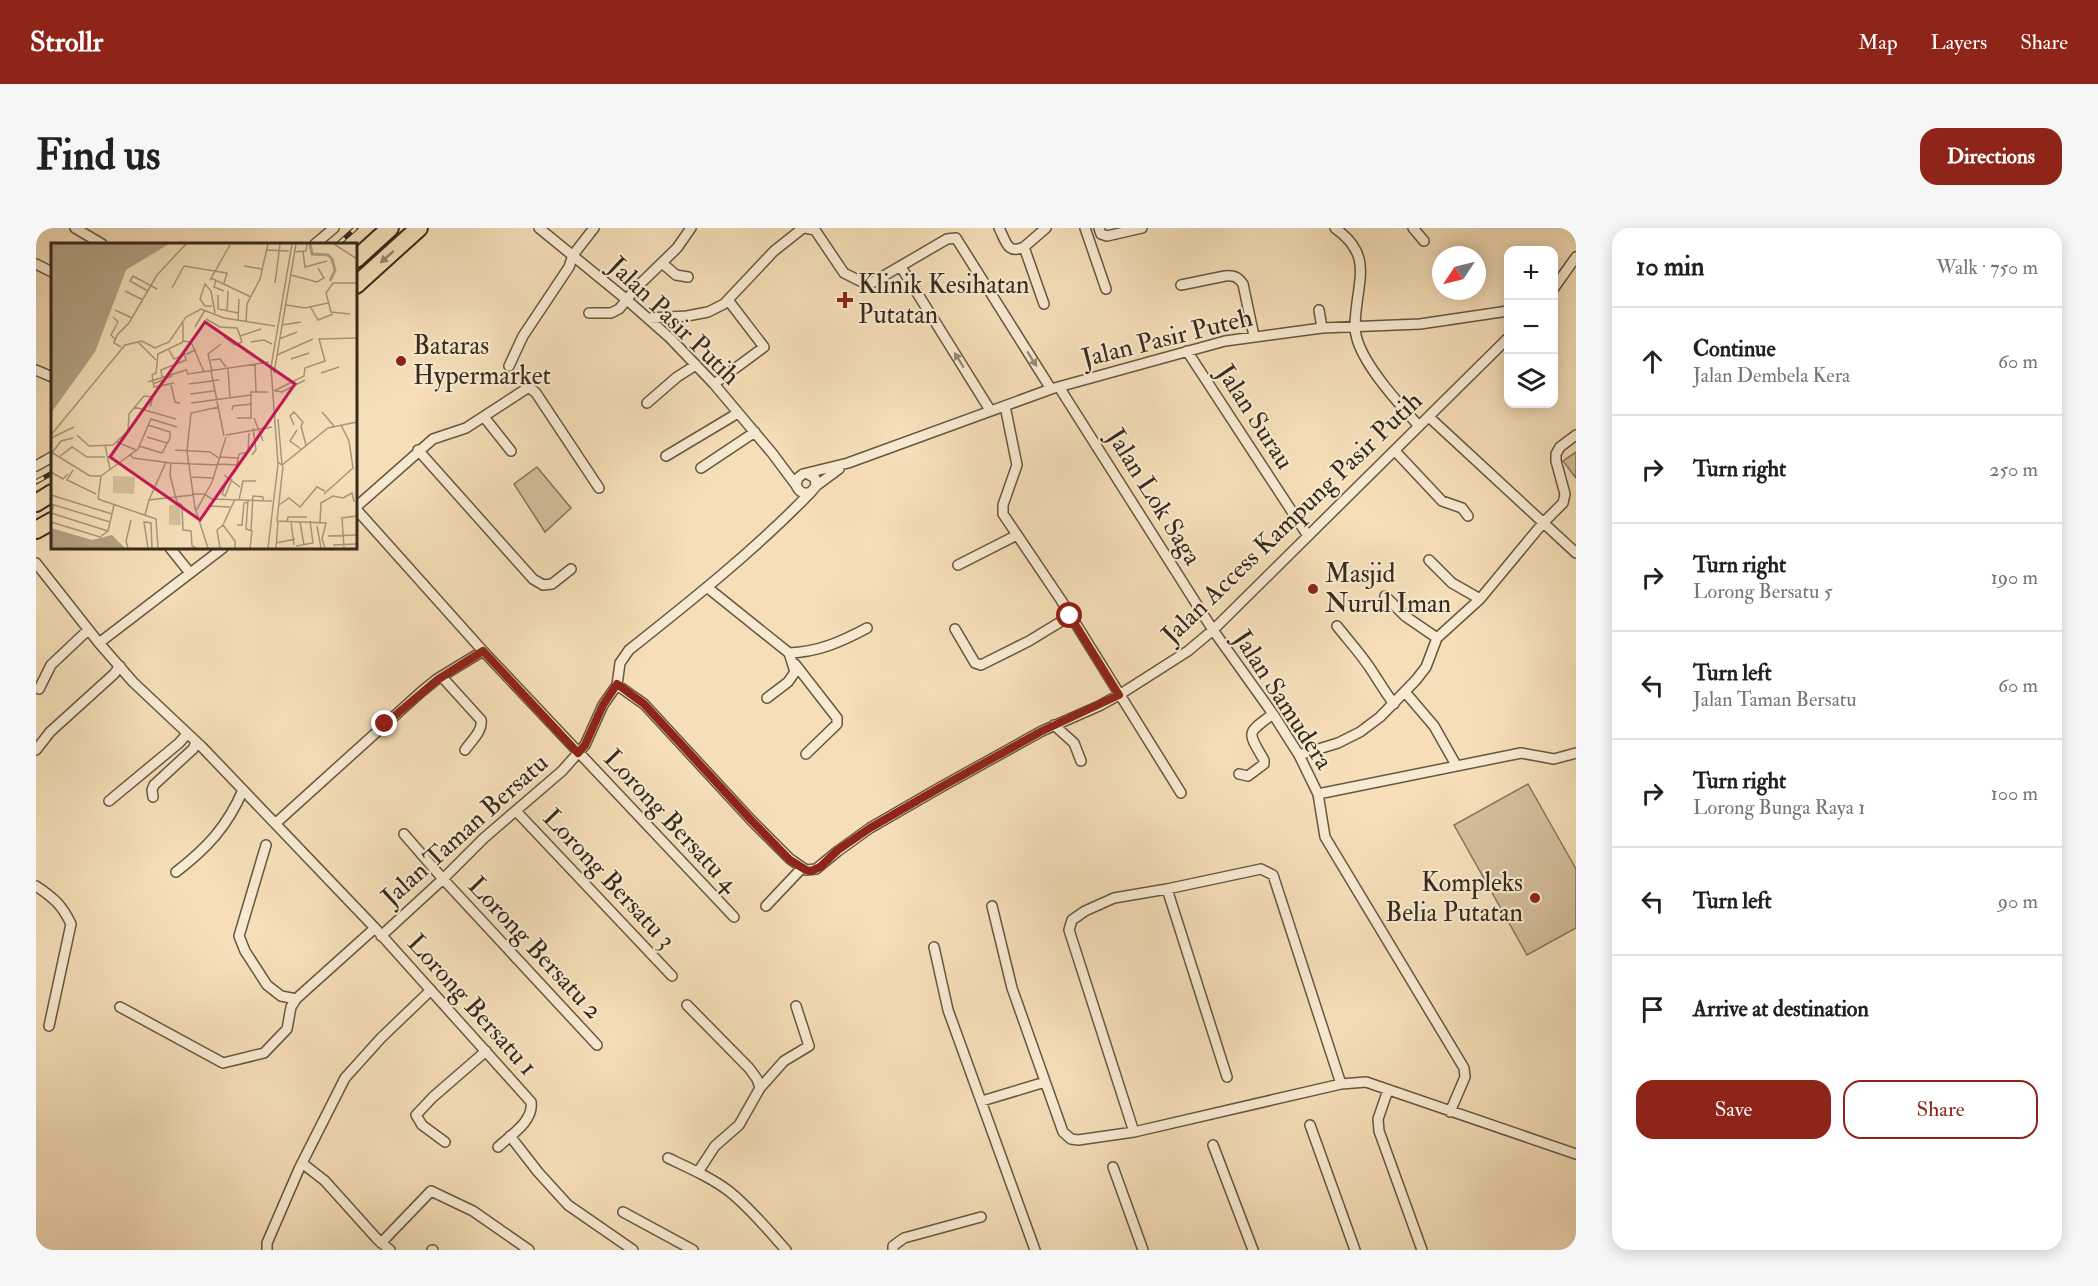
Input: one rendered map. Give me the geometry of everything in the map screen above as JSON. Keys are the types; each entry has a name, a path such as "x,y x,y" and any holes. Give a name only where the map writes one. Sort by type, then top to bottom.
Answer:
{"highway":[{"path":"357,258 390,228"},
{"path":"357,284 419,228"},
{"path":"36,503 51,494"}],"street":[{"path":"75,228 100,243"},
{"path":"316,243 334,228"},
{"name":"Jalan Pasir Putih","path":"539,228 649,318 696,364 755,432 797,487"},
{"path":"509,366 523,336 569,267 573,255 594,228"},
{"path":"589,313 611,313 619,309 677,248 691,228"},
{"path":"649,318 679,318 708,312 728,300 774,251 804,228 815,230 844,273 868,285 901,267 990,410"},
{"path":"999,228 1008,247 1016,251 1046,228"},
{"path":"1085,228 1106,290"},
{"path":"1099,228 1101,234 1107,236 1142,228"},
{"path":"1335,228 1354,244 1359,255 1361,268 1355,326 1359,344 1376,375 1419,426"},
{"path":"1413,228 1424,241"},
{"name":"Jalan Lok Saga","path":"901,267 947,239 956,238 1213,630"},
{"path":"1024,247 1044,304"},
{"path":"1558,282 1576,257"},
{"path":"662,263 676,275 688,277"},
{"path":"36,264 51,272"},
{"path":"1181,285 1226,276 1238,278 1243,284 1254,336"},
{"path":"714,384 764,347 728,300"},
{"path":"1319,310 1322,327"},
{"name":"Jalan Pasir Puteh","path":"806,474 848,463 1055,388 1187,351 1254,336 1322,327 1420,324 1504,311"},
{"path":"670,338 679,318"},
{"name":"Jalan Access Kampung Pasir Putih","path":"766,906 806,869 820,867 838,850 870,828 1054,725 1119,695 1188,651 1213,630 1504,343"},
{"name":"Jalan Surau","path":"1187,351 1308,536"},
{"path":"646,403 677,376 696,364"},
{"path":"36,370 51,377"},
{"path":"357,507 418,450 433,439 466,428 529,387 536,393 599,488"},
{"path":"1005,405 1017,465 1002,510 1181,793"},
{"path":"666,456 738,413"},
{"path":"484,417 511,450"},
{"path":"1429,417 1576,553"},
{"path":"701,468 755,432"},
{"path":"1299,755 1338,743 1360,732 1405,692 1426,667 1437,638 1480,599 1565,500 1556,454 1560,447 1576,435"},
{"path":"418,450 533,579 543,585 552,584 571,569"},
{"path":"1395,451 1436,496 1448,504 1462,508 1468,516"},
{"name":"Jalan Pasir Putih","path":"772,453 785,464 806,474"},
{"path":"36,466 51,458"},
{"name":"Jalan Pasir Puteh","path":"814,489 848,463"},
{"path":"806,474 815,478 814,489 804,494 797,487 798,477 806,474"},
{"name":"Jalan Taman Bersatu","path":"786,519 797,487"},
{"name":"Jalan Taman Bersatu","path":"296,999 443,879 484,838 562,771 585,745 603,705 617,684 620,663 629,650 708,588 786,519 814,489"},
{"name":"Lorong Bersatu 4","path":"357,509 483,651 734,917"},
{"path":"958,565 1017,535"},
{"path":"171,549 190,573"},
{"path":"99,643 222,549"},
{"path":"1429,560 1452,583 1480,599"},
{"name":"Lorong Bersatu 1","path":"36,563 88,630 133,682 276,823 531,1102 532,1110 527,1119 510,1136"},
{"path":"708,588 789,653 794,663 837,718 837,724 806,754"},
{"path":"1385,596 1395,608 1437,638"},
{"path":"955,628 975,663 981,665 1029,641 1070,616"},
{"path":"1337,626 1360,654 1394,704"},
{"path":"789,653 829,647 867,628"},
{"path":"39,689 51,665 88,630"},
{"name":"Jalan Samudera","path":"1213,630 1273,714 1299,755 1318,794 1325,837 1464,1068 1465,1077 1450,1112"},
{"path":"276,823 393,716 442,677 483,651"},
{"path":"767,698 795,672 794,663"},
{"path":"36,750 50,732 120,666"},
{"path":"442,677 482,725 465,750"},
{"path":"617,684 644,704 790,860 806,869"},
{"path":"1405,692 1434,726 1456,765"},
{"path":"1239,774 1248,776 1264,764 1251,734 1253,729 1273,714"},
{"path":"1054,725 1074,743 1081,761"},
{"path":"109,801 187,734"},
{"path":"153,797 154,785 193,749 196,742"},
{"path":"1318,794 1521,753 1554,759 1576,753"},
{"path":"176,872 202,852 229,818 243,790"},
{"name":"Lorong Bersatu 3","path":"516,811 672,976"},
{"name":"Lorong Bersatu 2","path":"404,834 597,1045"},
{"path":"120,1007 223,1063 264,1053 287,1029 291,1007 296,999 282,996 267,985 245,951 239,936 266,846"},
{"path":"1134,1132 1069,930 1072,920 1085,910 1114,898 1261,869 1273,875 1341,1084"},
{"path":"36,886 54,898 65,911 71,924 49,1026"},
{"path":"1167,889 1227,1077"},
{"path":"992,906 1012,988 1063,1132 1071,1139 1134,1132 1341,1084 1366,1082 1576,1154"},
{"path":"934,947 948,1010 1035,1250"},
{"path":"267,1250 267,1243 302,1163 345,1078 381,1038 431,990"},
{"path":"687,1005 749,1068 760,1088"},
{"path":"698,1172 715,1146 739,1125 760,1088 784,1061 809,1046 796,1006"},
{"path":"445,1142 422,1125 416,1115 433,1097 486,1051"},
{"path":"982,1101 1045,1082"},
{"path":"1388,1090 1378,1119 1379,1131 1422,1250"},
{"path":"1310,1125 1355,1250"},
{"path":"498,1147 510,1136 568,1205 633,1250"},
{"path":"1213,1145 1253,1250"},
{"path":"668,1158 698,1172 729,1191 786,1250"},
{"path":"302,1163 325,1181 390,1250"},
{"path":"1113,1167 1143,1250"},
{"path":"381,1243 430,1191 474,1211 529,1250"},
{"path":"623,1212 693,1250"},
{"path":"893,1250 893,1246 904,1238 981,1217"}],"shaded area":[{"path":"1576,452 1576,478 1563,461"},
{"path":"537,467 571,508 545,532 514,484"},
{"name":"Kompleks Belia Putatan","path":"1528,784 1576,869 1576,928 1527,955 1454,825"}],"railway":[{"path":"339,243 356,228"},
{"path":"36,482 51,474"}],"place":[{"name":"Klinik Kesihatan Putatan","path":"845,300"},
{"name":"Bataras Hypermarket","path":"401,361"},
{"name":"Masjid Nurul Iman","path":"1313,589"},
{"name":"Kompleks Belia Putatan","path":"1535,898"}],"route":[{"path":"385,724 437,680 483,651 578,753 585,745 603,705 617,684 644,704 790,860 811,871 820,867 838,850 870,828 941,787 1042,731 1119,695 1070,616"}]}
